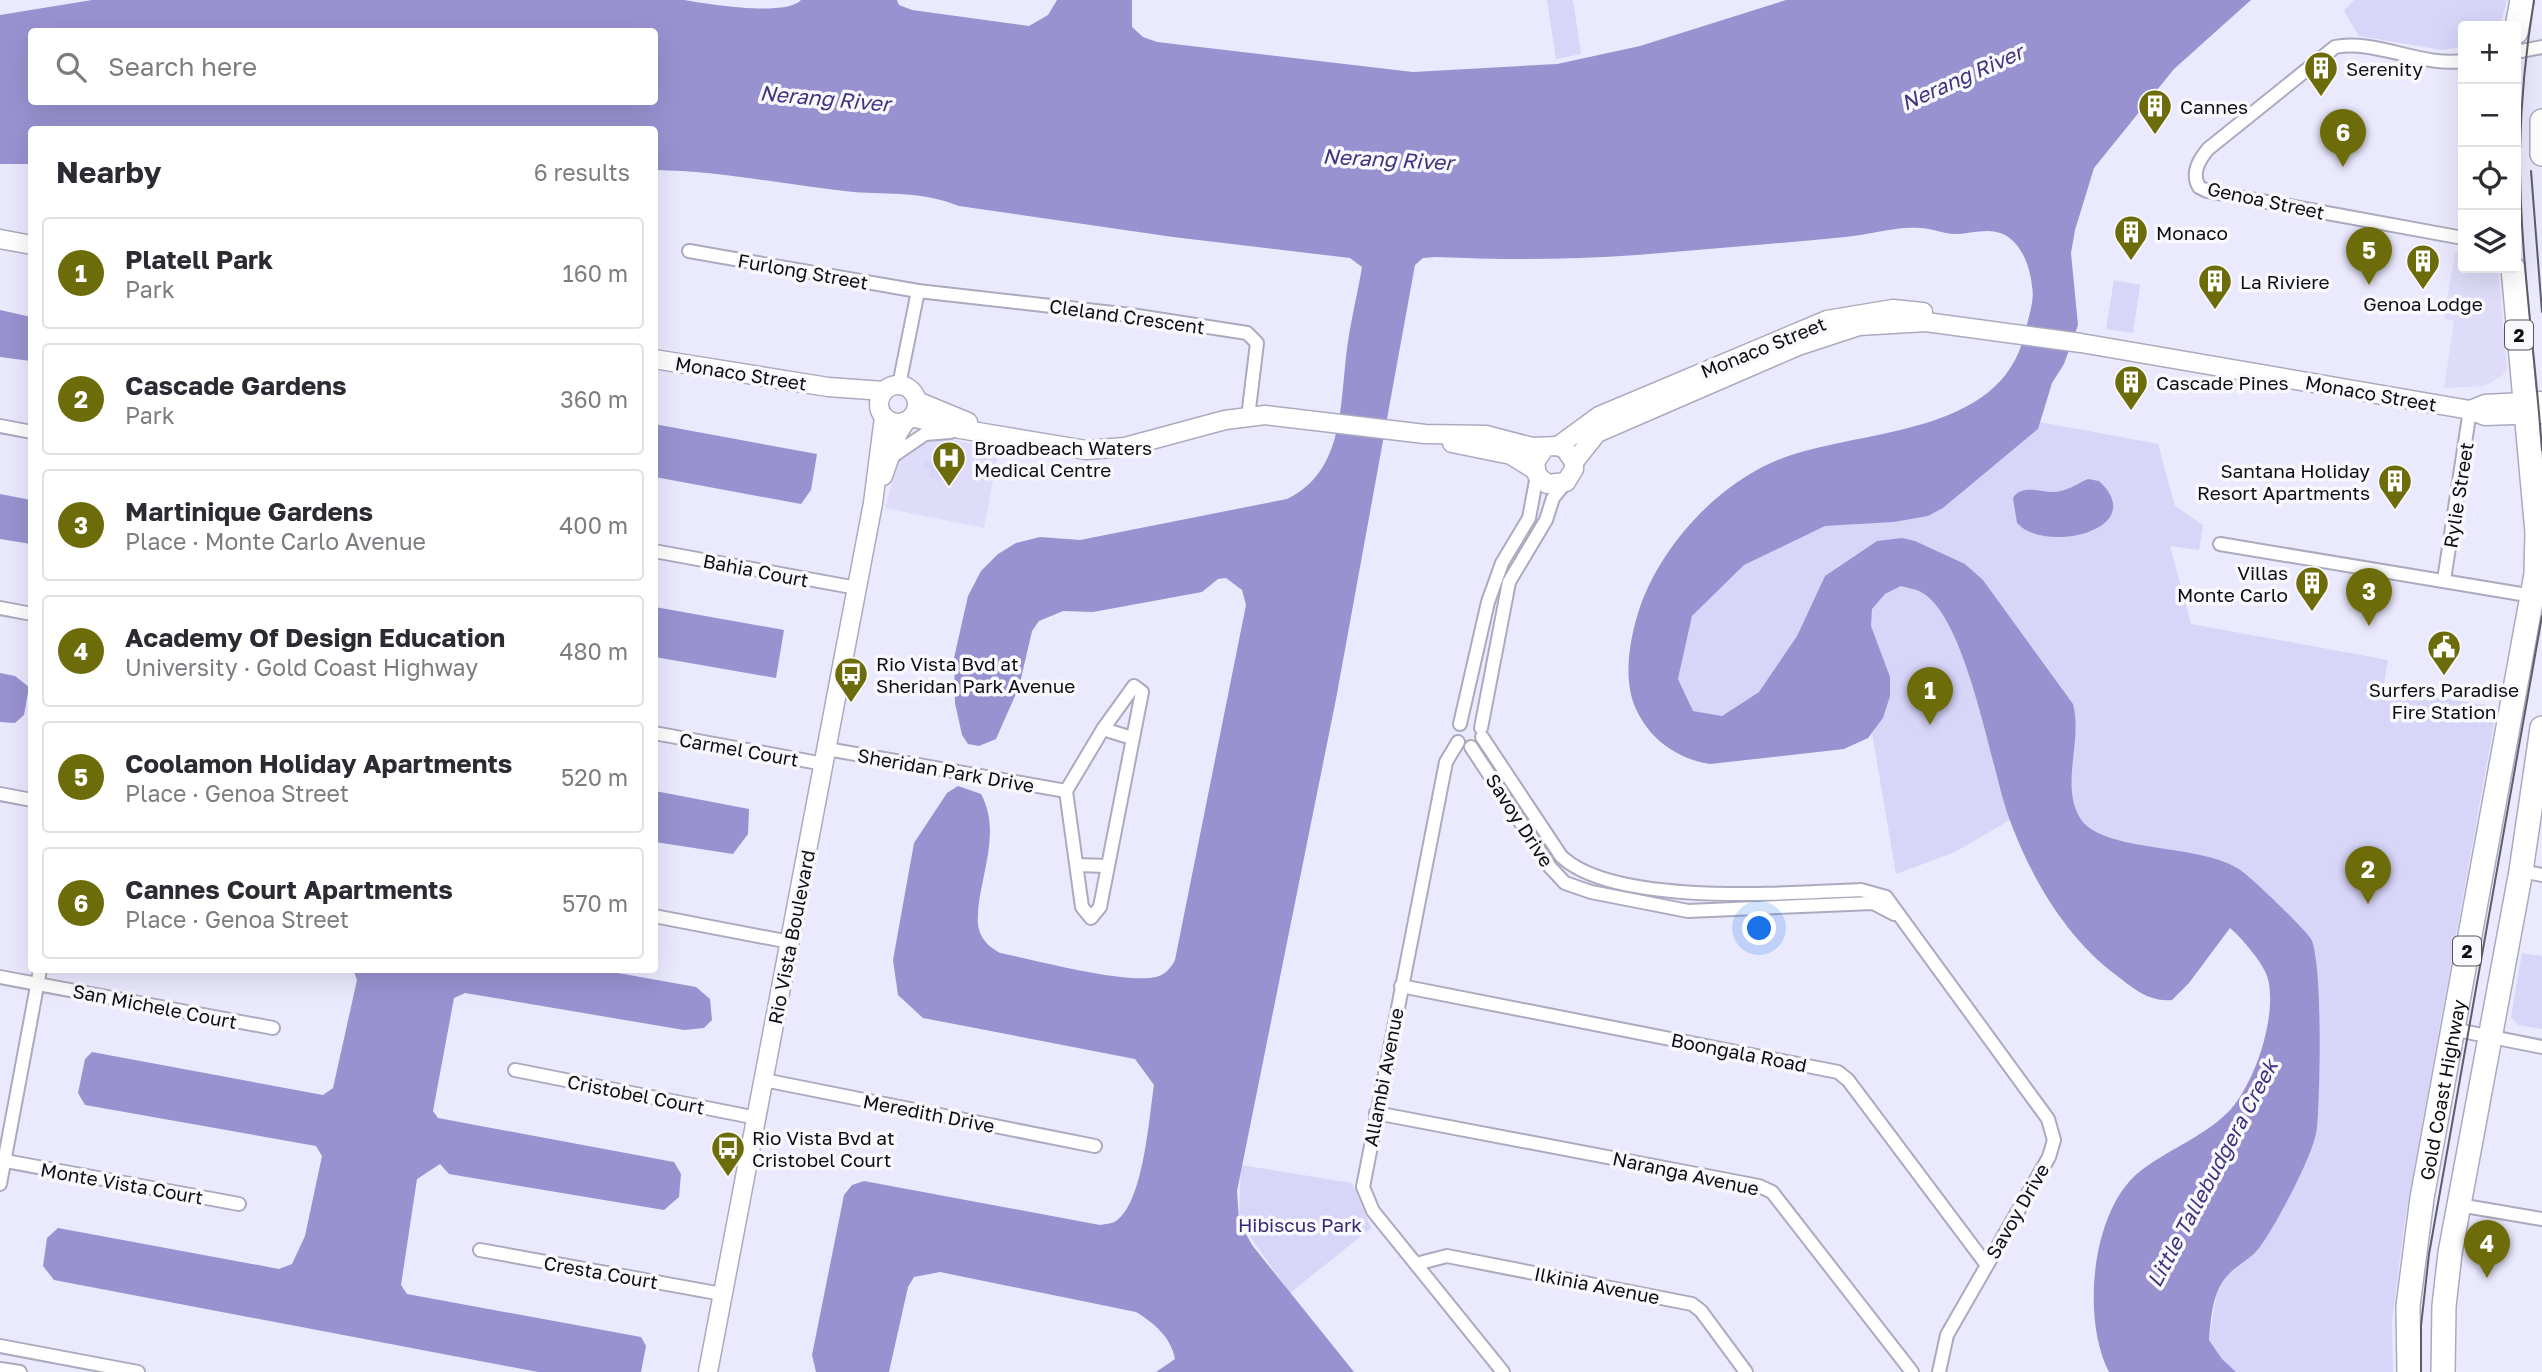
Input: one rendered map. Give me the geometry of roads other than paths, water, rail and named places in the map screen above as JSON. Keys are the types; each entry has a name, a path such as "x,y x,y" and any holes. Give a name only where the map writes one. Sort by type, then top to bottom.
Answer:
{"highway":[{"path":"2518,21 2522,0"},
{"path":"2542,121 2542,154"},
{"name":"Gold Coast Highway","path":"2409,1372 2411,1270 2452,1029 2533,596 2537,532 2534,408 2514,273"},
{"name":"Gold Coast Highway","path":"2443,1372 2444,1306 2459,1205 2489,1037 2532,873 2542,728"}],"street":[{"name":"Genoa Street","path":"2458,61 2447,62 2354,46 2335,47 2208,149 2196,168 2196,181 2207,191 2458,237"},
{"path":"2521,51 2542,47"},
{"path":"0,239 28,245"},
{"name":"Furlong Street","path":"689,251 918,290"},
{"name":"Cleland Crescent","path":"918,290 1131,315 1247,333 1257,343 1248,417"},
{"name":"Rio Vista Boulevard","path":"708,1372 858,588 887,399 918,290"},
{"name":"Monaco Street","path":"1574,462 1597,433 1622,415 1827,320 1893,309 1929,312 1983,328 2470,410 2485,416 2534,408"},
{"name":"Monaco Street","path":"658,360 887,399 890,421 911,413"},
{"path":"887,399 911,390 911,413"},
{"path":"1252,394 1268,411 1284,416"},
{"name":"Rylie Street","path":"2444,580 2470,410"},
{"path":"911,413 960,429 997,434"},
{"path":"911,413 1068,449 1108,449 1248,417 1304,418 1425,434 1511,455 1536,472 1547,484 1566,482"},
{"name":"Rio Vista Boulevard","path":"873,503 911,413"},
{"name":"Monaco Street","path":"1551,447 1599,416 1622,415"},
{"path":"0,426 28,431"},
{"path":"890,458 925,434 960,429"},
{"path":"1425,434 1486,435 1566,449 1574,462 1574,470 1553,498 1546,520 1509,582 1481,733 1471,747 1458,742 1455,734 1460,724 1488,602 1502,563 1529,518 1535,462 1551,447"},
{"path":"2220,544 2533,596"},
{"name":"Bahia Court","path":"658,552 858,588"},
{"path":"0,608 28,613"},
{"path":"1138,687 1142,692 1132,738 1098,912 1091,918 1082,907 1066,791 1129,689 1138,687"},
{"path":"1460,724 1473,721 1481,733"},
{"path":"1102,729 1132,738"},
{"name":"Savoy Drive","path":"1481,733 1561,856 1574,869 1596,877 1690,895 1874,892 1886,897 2053,1129 2054,1140 2049,1157 1947,1335 1939,1372"},
{"name":"Carmel Court","path":"658,734 825,757"},
{"name":"Allambi Avenue","path":"1458,742 1446,762 1363,1187 1373,1211 1503,1372"},
{"name":"Savoy Drive","path":"1471,747 1550,867 1565,883 1591,892 1688,911 1873,903 1902,921"},
{"name":"Sheridan Park Drive","path":"825,757 1066,791"},
{"path":"1488,771 1501,764"},
{"path":"0,794 28,799"},
{"path":"1077,865 1107,866"},
{"path":"658,917 790,942"},
{"path":"0,1184 2,1161 40,973"},
{"name":"San Michele Court","path":"0,977 272,1028"},
{"name":"Boongala Road","path":"1401,986 1838,1072 1848,1080 1986,1264"},
{"path":"2452,1029 2542,1046"},
{"name":"Cristobel Court","path":"515,1070 757,1118"},
{"name":"Meredith Drive","path":"764,1080 1094,1146"},
{"name":"Naranga Avenue","path":"1376,1113 1759,1186 1772,1192 1912,1372"},
{"name":"Monte Vista Court","path":"2,1161 239,1204"},
{"path":"2459,1205 2542,1219"},
{"name":"Cresta Court","path":"480,1250 722,1294"},
{"name":"Ilkinia Avenue","path":"1416,1264 1447,1256 1692,1304 1701,1311 1746,1372"},
{"path":"0,1346 138,1372"},
{"path":"0,1368 20,1372"}],"water":[{"path":"92,0 684,0 763,9 792,5 801,0 897,0 899,5 912,10 1029,26 1048,15 1057,0 1132,0 1132,27 1143,37 1157,42 1413,72 1557,64 1640,46 1786,0 2251,0 2174,69 2094,168 2075,230 2071,253 2078,325 2064,364 2052,383 2038,429 1943,508 1928,516 1894,522 1825,526 1744,565 1692,616 1678,679 1693,711 1722,716 1759,692 1797,636 1825,576 1877,541 1902,538 1915,541 1965,564 1983,580 2073,704 2076,733 2072,791 2074,805 2085,824 2116,840 2217,859 2239,869 2311,939 2315,952 2319,1000 2317,1128 2302,1171 2267,1236 2257,1251 2228,1275 2215,1297 2209,1340 2222,1359 2236,1372 2109,1372 2100,1350 2094,1294 2096,1264 2102,1236 2112,1209 2125,1186 2143,1169 2200,1134 2231,1109 2249,1082 2256,1065 2267,1029 2270,994 2266,973 2240,938 2230,928 2189,983 2172,1000 2156,999 2136,990 2081,943 2052,904 2028,862 2009,818 1976,696 1952,631 1937,607 1919,591 1901,586 1885,594 1872,609 1871,626 1890,677 1890,696 1883,718 1868,738 1844,749 1710,764 1687,758 1666,746 1649,730 1636,709 1629,685 1633,631 1649,585 1661,563 1692,522 1730,487 1773,462 1806,451 1920,425 1955,412 1986,394 2010,368 2025,333 2033,292 2024,256 2015,243 2003,234 1985,231 1950,234 1924,228 1892,229 1845,237 1637,255 1536,259 1436,257 1423,258 1415,265 1336,699 1237,1191 1239,1221 1252,1245 1354,1372 1156,1372 1175,1359 1173,1351 1161,1331 1136,1312 940,1272 914,1277 908,1287 889,1372 816,1372 812,1355 844,1195 852,1185 864,1181 1100,1225 1114,1222 1125,1211 1133,1196 1144,1157 1154,1085 1135,1059 923,1018 898,995 893,960 914,843 947,793 958,786 981,794 987,810 989,843 978,924 980,934 988,945 1000,953 1123,977 1156,977 1172,966 1246,605 1242,590 1226,578 1218,579 1202,592 1093,612 1063,611 1039,621 1032,631 1019,687 996,739 979,746 968,744 962,735 955,703 954,658 968,596 981,571 998,554 1016,543 1040,537 1080,540 1287,499 1305,488 1319,473 1335,438 1349,334 1362,267 1350,258 1173,237 959,206 906,194 853,192 658,170 658,126 28,126 28,164 0,164 0,15"},
{"path":"0,310 28,316 28,361 0,357"},
{"path":"658,425 817,454 811,490 801,504 658,478"},
{"path":"2088,479 2099,481 2112,498 2112,512 2104,524 2088,532 2049,537 2031,532 2017,523 2013,498 2017,493 2022,490 2061,491"},
{"path":"0,494 28,499 28,544 0,539"},
{"path":"658,608 784,630 776,678 658,658"},
{"path":"0,673 15,676 28,686 28,693 24,715 15,723 0,722"},
{"path":"658,792 749,809 748,834 733,854 658,842"},
{"path":"354,973 618,973 696,987 710,999 712,1020 704,1028 684,1030 465,993 454,998 433,1111 438,1118 674,1162 681,1174 679,1197 664,1210 449,1174 440,1164 417,1179 401,1285 407,1294 641,1337 646,1346 641,1372 538,1372 54,1280 43,1266 47,1238 58,1228 279,1269 292,1264 305,1236 322,1156 316,1146 85,1105 78,1093 85,1059 92,1052 323,1095 333,1088 357,980"}],"tram line":[{"path":"2534,0 2523,93 2520,188 2542,450"},
{"path":"2531,171 2542,312"},
{"path":"2421,1372 2421,1326 2429,1254 2542,616"}],"place":[{"name":"Serenity","path":"2321,98"},
{"name":"Cannes","path":"2155,136"},
{"name":"Cannes Court Apartments","path":"2343,167"},
{"name":"Monaco","path":"2131,262"},
{"name":"Coolamon Holiday Apartments","path":"2369,285"},
{"name":"Genoa Lodge","path":"2423,291"},
{"name":"La Riviere","path":"2215,311"},
{"name":"Cascade Pines","path":"2131,412"},
{"name":"Broadbeach Waters Medical Centre","path":"949,488"},
{"name":"Santana Holiday Resort Apartments","path":"2395,511"},
{"name":"Villas Monte Carlo","path":"2312,613"},
{"name":"Martinique Gardens","path":"2369,626"},
{"name":"Surfers Paradise Fire Station","path":"2444,677"},
{"name":"Rio Vista Bvd at Sheridan Park Avenue","path":"851,704"},
{"name":"Platell Park","path":"1930,725"},
{"name":"Cascade Gardens","path":"2368,904"},
{"name":"Rio Vista Bvd at Cristobel Court","path":"728,1178"},
{"name":"Academy Of Design Education","path":"2487,1278"}],"water label":[{"name":"Nerang River","path":"1962,77"},
{"name":"Nerang River","path":"825,98"},
{"name":"Nerang River","path":"1388,159"},
{"name":"Little Tallebudgera Creek","path":"2212,1173"}],"park label":[{"name":"Hibiscus Park","path":"1300,1224"}]}
